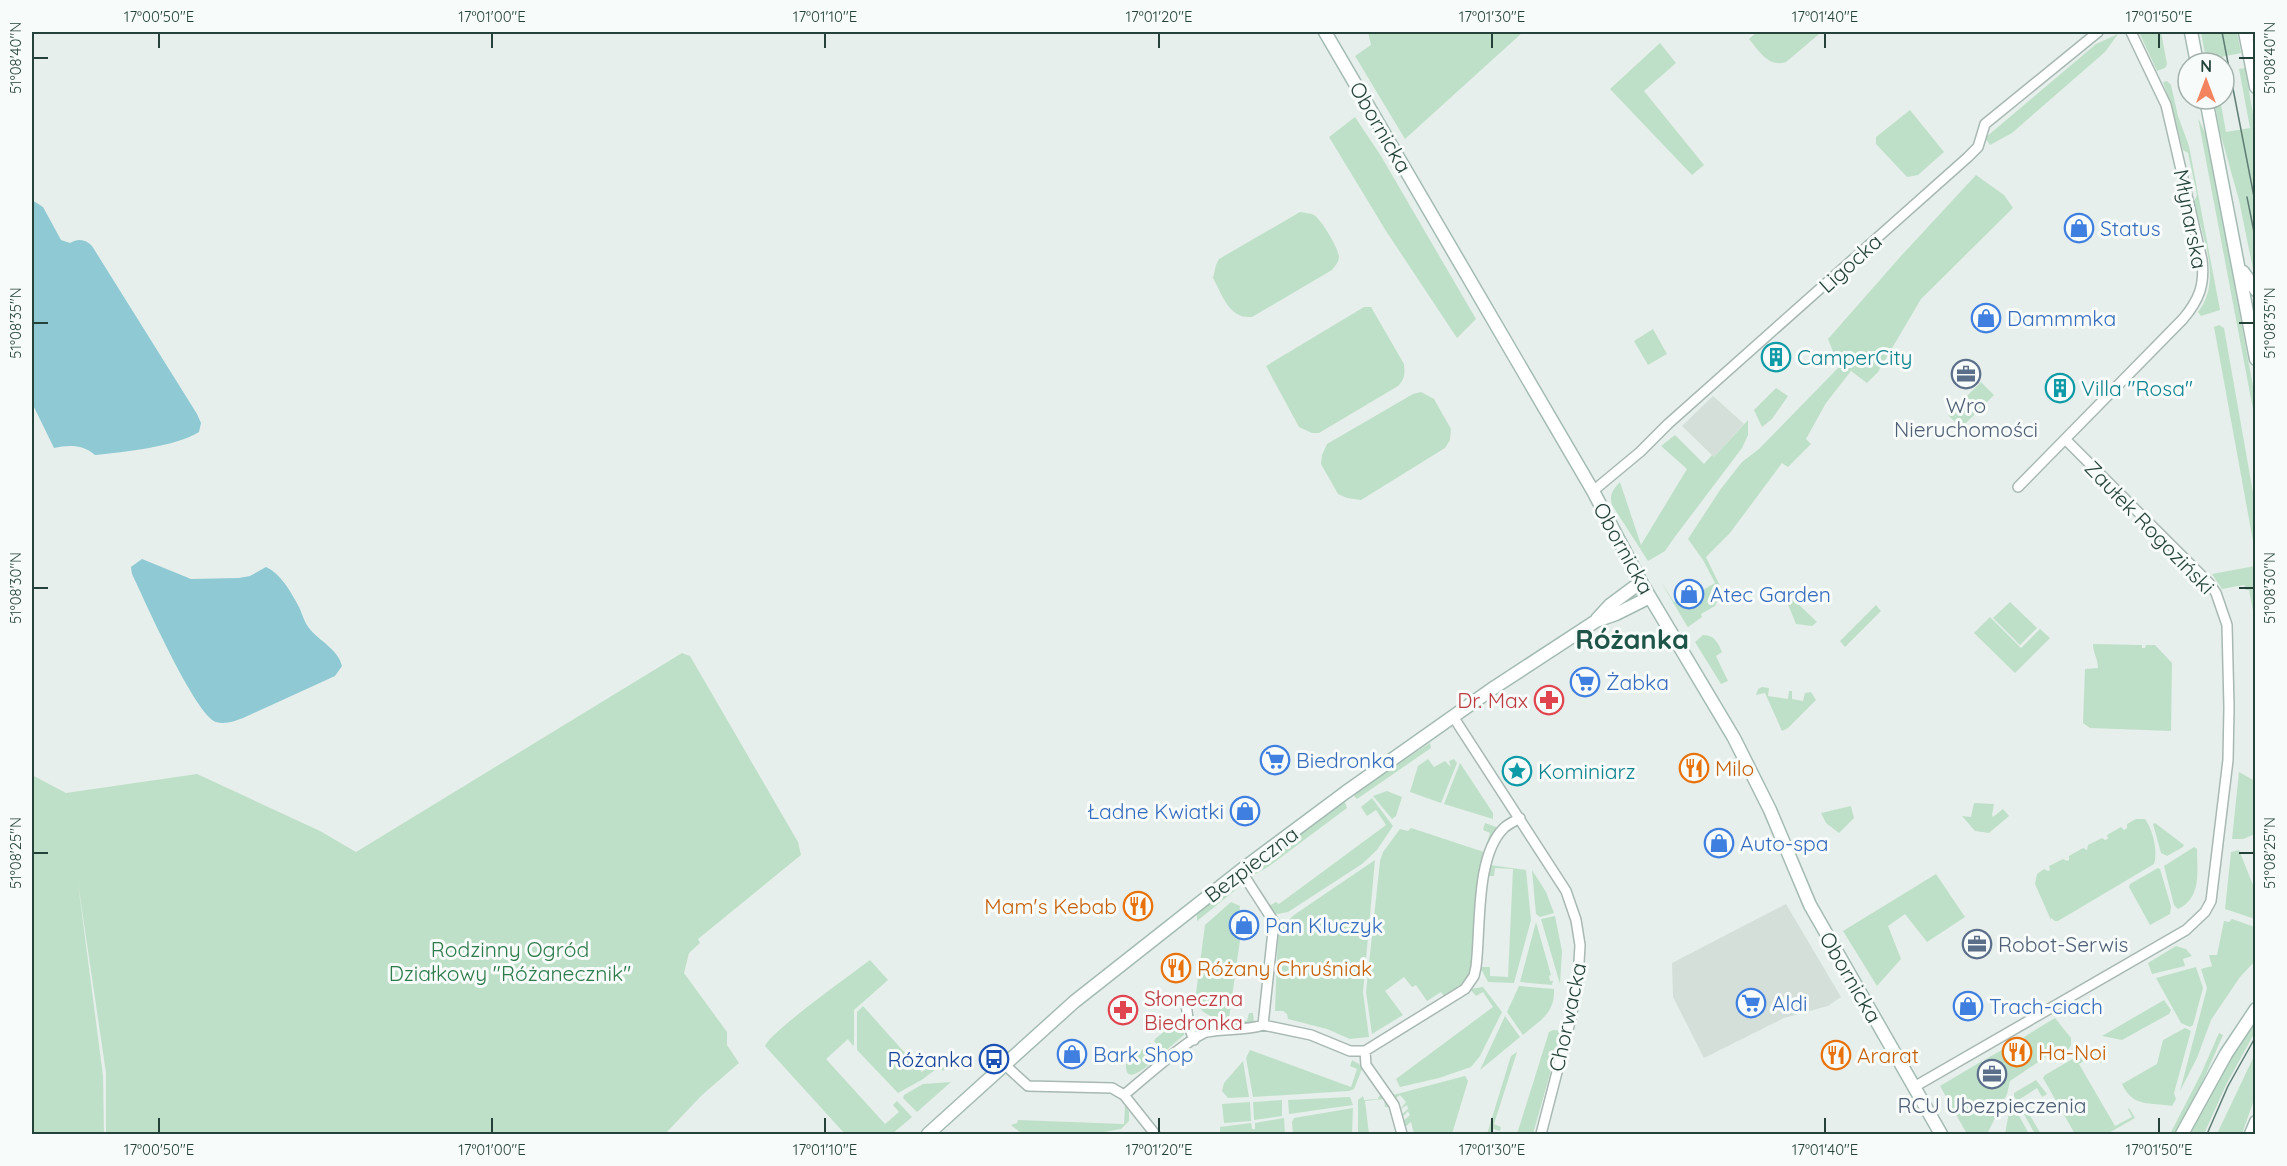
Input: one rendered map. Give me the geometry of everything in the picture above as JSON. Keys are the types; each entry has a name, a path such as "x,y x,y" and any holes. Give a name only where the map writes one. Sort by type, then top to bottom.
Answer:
{"main road":[{"name":"Obornicka","path":"1325,32 1593,491 1641,582 1688,658 1744,758 1770,810 1810,905 1941,1134"},
{"path":"2191,32 2195,51"},
{"path":"2249,34 2256,87"},
{"path":"2208,111 2256,359"},
{"path":"2239,266 2256,290"},
{"name":"Bezpieczna","path":"1596,621 1610,605 1641,582"},
{"name":"Bezpieczna","path":"928,1134 1074,1002 1241,871 1358,784 1495,687 1596,621 1650,597"},
{"path":"2182,1134 2226,1054 2256,1009"},
{"path":"2251,1134 2256,1122"}],"street":[{"name":"Ligocka","path":"1593,491 1631,460 1668,424 1968,157 1978,147 1984,124 2098,32"},
{"name":"Młynarska","path":"2018,487 2183,319 2198,300 2203,287 2202,260 2166,105 2131,32"},
{"name":"Zaułek Rogoziński","path":"1914,1088 2186,930 2208,907 2214,878 2228,760 2227,625 2216,593 2209,583 2065,440"},
{"name":"Chorwacka","path":"1454,718 1566,891 1576,920 1580,945 1574,1002 1541,1134"},
{"path":"1124,1095 1207,1032 1254,1028 1263,1025 1311,1035 1350,1051 1365,1051 1465,989 1476,967 1482,880 1489,855 1504,828 1520,818"},
{"path":"1241,871 1274,922 1263,1025"},
{"path":"1186,1003 1189,1027 1194,1040"},
{"path":"1365,1051 1366,1065 1394,1105 1402,1134"},
{"path":"1005,1065 1028,1086 1112,1088 1124,1095 1155,1134"}],"shaded area":[{"path":"1713,396 1744,424 1714,457 1682,426"},
{"path":"1786,904 1841,997 1828,1006 1784,1018 1704,1058 1673,997 1672,963"}],"green space":[{"path":"1368,32 1523,32 1405,139 1355,56 1371,45"},
{"path":"1757,32 1820,32 1786,62 1774,63 1769,61 1749,39"},
{"path":"2139,32 2161,32 2167,64 2165,68 2157,71"},
{"path":"2201,32 2237,32 2241,53 2204,51"},
{"path":"2118,34 2105,52 2012,133 1990,145 1985,138 2096,44"},
{"path":"1660,43 1676,63 1644,91 1704,165 1692,175 1610,89"},
{"path":"2245,68 2255,125 2255,279 2239,200 2216,111 2222,111 2226,132 2250,128 2239,69"},
{"path":"2167,81 2171,85 2176,111 2189,146 2220,310 2201,316 2198,312 2209,286 2208,258 2194,201 2197,195 2188,153 2183,150 2163,82"},
{"path":"1910,110 1944,152 1918,175 1907,177 1876,144 1876,137"},
{"path":"1355,117 1381,156 1476,319 1457,338 1386,231 1329,137"},
{"path":"2198,118 2207,137 2255,397 2255,420"},
{"path":"1976,175 2004,195 2013,208 1921,299 1878,372 1867,383 1851,371 1826,403 1806,439 1811,444 1788,467 1782,463 1730,533 1706,557 1722,590 1715,606 1701,614 1702,617 1688,627 1660,580 1674,602 1681,598 1685,604 1703,594 1701,591 1715,583 1703,560 1688,539 1720,490 1742,462 1759,449 1839,367 1828,339"},
{"path":"1300,212 1314,215 1325,228 1338,253 1337,264 1332,270 1252,317 1238,314 1228,305 1213,278 1219,259"},
{"path":"1364,307 1371,307 1404,364 1402,381 1398,386 1319,433 1312,433 1299,427 1266,366"},
{"path":"2219,325 2224,328 2255,504 2255,552 2214,327"},
{"path":"1653,329 1667,354 1648,365 1634,341"},
{"path":"1981,382 1994,395 1961,428 1948,415"},
{"path":"1776,388 1788,396 1772,419 1762,427 1754,410"},
{"path":"1421,392 1434,399 1451,429 1450,440 1445,448 1361,500 1338,494 1321,464 1327,444 1413,394"},
{"path":"1748,420 1748,435 1742,448 1665,551 1648,561 1612,505 1611,495 1615,487 1620,482 1641,545 1687,469 1661,446 1675,435 1704,464 1712,455 1714,457"},
{"path":"2256,566 2255,621 2249,590 2246,590 2244,585 2222,589 2212,574"},
{"path":"1792,598 1817,622 1812,626 1796,624 1787,602"},
{"path":"2010,602 2037,628 2020,645 1993,618"},
{"path":"1876,605 1881,611 1845,647 1840,641"},
{"path":"1990,617 2021,648 2040,629 2050,638 2015,673 1974,633"},
{"path":"1703,635 1713,638 1719,646 1722,652 1716,656 1728,681 1721,684 1695,642"},
{"path":"2093,644 2142,645 2142,648 2146,645 2155,645 2172,663 2171,731 2090,728 2083,723 2085,669 2098,668"},
{"name":"Rodzinny Ogród Działkowy \"Różanecznik\"","path":"682,653 690,656 798,842 801,855 698,939 700,943 689,953 684,973 727,1032 727,1045 739,1063 702,1095 665,1134 106,1134 106,1073 78,883 103,1076 104,1134 32,1134 32,775 66,793 197,774 320,831 356,852"},
{"path":"1769,688 1768,696 1788,699 1789,691 1792,691 1792,699 1803,701 1805,693 1811,692 1816,700 1788,728 1782,731 1765,693 1756,695 1758,689"},
{"path":"1430,743 1431,748 1357,799 1352,794"},
{"path":"1428,759 1434,767 1445,761 1451,767 1449,761 1454,759 1457,763 1441,803 1410,792 1418,766"},
{"path":"1460,763 1493,813 1493,819 1444,804"},
{"path":"2239,772 2255,781 2255,834 2243,839 2232,839"},
{"path":"1387,791 1402,797 1396,816 1392,819 1373,796"},
{"path":"1372,798 1393,826 1377,850 1362,864 1288,912 1272,915 1269,906 1276,902 1279,904 1386,825 1376,810 1367,816 1361,807"},
{"path":"1344,800 1347,808 1268,867 1252,876 1255,867"},
{"path":"1974,803 1994,804 1993,817 2003,809 2009,816 1989,833 1975,831 1962,816 1971,817"},
{"path":"1851,806 1854,818 1839,833 1826,823 1821,813"},
{"path":"2136,819 2145,819 2150,829 2155,847 2154,864 2058,921 2051,918 2051,920 2035,884 2037,874 2044,869 2050,870 2049,866 2063,859 2069,860 2069,856 2083,848 2087,850 2088,845 2102,838 2108,839 2107,835 2121,827 2124,830 2127,824"},
{"path":"1485,823 1497,829 1481,868 1478,882 1472,968 1467,977 1446,999 1441,992 1427,1001 1416,985 1412,987 1404,977 1385,991 1403,1015 1372,1034 1366,992 1380,861 1383,852 1400,829 1408,831 1411,828 1484,852 1490,833 1483,830"},
{"path":"2155,823 2184,845 2183,847 2167,856 2161,853 2153,824"},
{"path":"2194,847 2197,849 2195,891 2186,904 2178,909 2174,905 2164,866"},
{"path":"2239,850 2255,890 2255,919 2225,909 2231,852"},
{"path":"1375,860 1363,992 1369,1037 1350,1039 1327,1029 1288,1019 1287,1014 1283,1011 1275,1011 1278,930 1294,915"},
{"path":"1490,865 1526,870 1531,920 1514,983 1488,982 1480,967 1490,967 1490,976 1508,977 1513,869 1495,868 1494,876 1487,876"},
{"path":"2158,868 2171,906 2170,914 2150,925 2129,887 2130,884"},
{"path":"1532,870 1546,892 1554,913 1540,917 1536,914"},
{"path":"1936,874 1965,917 1927,942 1905,914 1888,926 1901,959 1877,986 1843,931"},
{"path":"1241,879 1244,883 1197,921 1197,914"},
{"path":"1231,902 1240,906 1238,925 1242,926 1229,1018 1247,1021 1249,1013 1253,1013 1254,1022 1247,1024 1230,1023 1212,1017 1204,1012 1195,1001 1205,925"},
{"path":"1555,916 1562,951 1560,984 1541,919"},
{"path":"2232,919 2255,927 2255,961 2240,977 2211,1020 2197,1058 2180,1091 2207,988 2201,969 2212,966 2209,955 2217,955 2224,921 2229,922"},
{"path":"1536,922 1551,975 1549,976 1550,981 1553,981 1552,985 1520,982"},
{"path":"2176,946 2186,949 2192,956 2183,959 2185,966 2152,974 2148,963"},
{"path":"870,960 888,980 854,1010 853,1046 848,1039 826,1059 885,1124 899,1112 893,1105 897,1101 912,1117 892,1134 845,1134 765,1046 781,1028"},
{"path":"2196,967 2203,988 2193,1025 2190,1027 2181,1023 2156,978"},
{"path":"1519,986 1554,989 1554,998 1549,1011 1523,1035 1507,1012"},
{"path":"1483,987 1502,1012 1480,1056 1471,1067 1439,1078 1400,1087 1396,1079 1493,1007 1483,992 1476,996 1470,989"},
{"path":"2164,1000 2171,1010 2169,1014 2122,1040 2102,1036"},
{"path":"863,1006 922,1072 937,1059 945,1068 943,1071 939,1067 898,1093 857,1050 857,1012"},
{"path":"1505,1016 1520,1037 1480,1070"},
{"path":"1181,1018 1185,1027 1184,1035 1164,1052 1154,1041 1155,1039"},
{"path":"2055,1018 2071,1038 2068,1050 2062,1046 2010,1081 2007,1094 1987,1134 1967,1134 1940,1086 1982,1061 1987,1071 1984,1073 1992,1081 2002,1075 2000,1072 1997,1073 1994,1067 1990,1070 1984,1060 2002,1050 2011,1066 2032,1054 2024,1037"},
{"path":"2255,1020 2255,1032 2226,1085 2204,1134 2188,1134 2239,1045"},
{"path":"2185,1028 2191,1031 2174,1093 2176,1099 2172,1106 2143,1103 2131,1097 2122,1084 2157,1064 2163,1040"},
{"path":"1562,1031 1533,1134 1517,1134 1549,1032"},
{"path":"2219,1033 2223,1035 2202,1083 2175,1134 2170,1134 2201,1074"},
{"path":"1150,1043 1161,1054 1140,1071 1130,1075 1126,1064"},
{"path":"2093,1047 2103,1062 2101,1063 2096,1054 2079,1064 2115,1126 2132,1117 2129,1108 2135,1118 2107,1134 2075,1134 2043,1078"},
{"path":"1250,1050 1351,1087 1357,1069 1350,1066 1352,1060 1362,1069 1354,1089 1349,1091 1253,1097 1246,1058"},
{"path":"1517,1052 1494,1124 1501,1127 1500,1131 1493,1129 1491,1134 1487,1134 1511,1056"},
{"path":"2255,1054 2255,1097 2242,1134 2217,1134"},
{"path":"1243,1061 1249,1097 1228,1098 1222,1091 1224,1083"},
{"path":"1465,1076 1468,1081 1452,1134 1414,1134 1411,1122 1404,1128 1403,1121 1410,1115 1408,1111 1402,1118 1401,1115 1408,1109 1407,1105 1400,1110 1406,1102 1400,1095 1395,1099 1393,1095"},
{"path":"2036,1080 2047,1094 2042,1097 2037,1088 2020,1099 2041,1134 2035,1134 2014,1096 2014,1093"},
{"path":"951,1082 917,1112 903,1098 904,1095 923,1084"},
{"path":"1384,1095 1390,1107 1385,1107 1384,1099 1365,1101 1369,1134 1358,1134 1358,1100 1363,1096 1364,1100 1378,1099 1379,1096"},
{"path":"1350,1097 1353,1105 1289,1114 1288,1100"},
{"path":"1282,1100 1282,1116 1254,1120 1253,1102"},
{"path":"2011,1101 2029,1134 2005,1134"},
{"path":"1250,1102 1251,1121 1224,1123 1222,1104"},
{"path":"1125,1105 1129,1112 1129,1121 1121,1129 1092,1134 1022,1134 1011,1125 1017,1123 1018,1120 1124,1124"},
{"path":"1353,1108 1352,1134 1293,1134 1294,1118"},
{"path":"1284,1118 1285,1134 1220,1134 1220,1127 1251,1123 1252,1129 1255,1129 1255,1123"}],"water":[{"path":"32,200 43,207 61,240 70,243 82,240 92,246 197,414 201,423 199,432 176,442 107,454 95,455 75,446 54,448 32,403"},
{"path":"142,559 191,579 239,578 250,576 266,567 285,584 293,595 307,626 337,655 342,666 335,676 243,718 227,723 216,722 207,715 183,679 132,574 131,567"}],"tram line":[{"path":"2222,32 2256,207"},
{"path":"2247,197 2256,242"},
{"path":"2207,1134 2228,1086 2256,1036"}],"place":[{"name":"Status","path":"2079,228"},
{"name":"Dammmka","path":"1986,318"},
{"name":"CamperCity","path":"1776,357"},
{"name":"Wro Nieruchomości","path":"1966,374"},
{"name":"Villa \"Rosa\"","path":"2060,388"},
{"name":"Atec Garden","path":"1689,594"},
{"name":"Żabka","path":"1585,682"},
{"name":"Dr. Max","path":"1549,700"},
{"name":"Biedronka","path":"1275,760"},
{"name":"Milo","path":"1694,768"},
{"name":"Kominiarz","path":"1517,771"},
{"name":"Ładne Kwiatki","path":"1245,811"},
{"name":"Auto-spa","path":"1719,843"},
{"name":"Mam's Kebab","path":"1138,906"},
{"name":"Pan Kluczyk","path":"1244,925"},
{"name":"Robot-Serwis","path":"1977,944"},
{"name":"Różany Chruśniak","path":"1176,968"},
{"name":"Aldi","path":"1751,1003"},
{"name":"Trach-ciach","path":"1968,1006"},
{"name":"Słoneczna Biedronka","path":"1123,1010"},
{"name":"Ha-Noi","path":"2017,1052"},
{"name":"Bark Shop","path":"1072,1054"},
{"name":"Ararat","path":"1836,1055"},
{"name":"Różanka","path":"994,1059"},
{"name":"RCU Ubezpieczenia","path":"1992,1074"}],"district":[{"name":"Różanka","path":"1632,639"}]}
